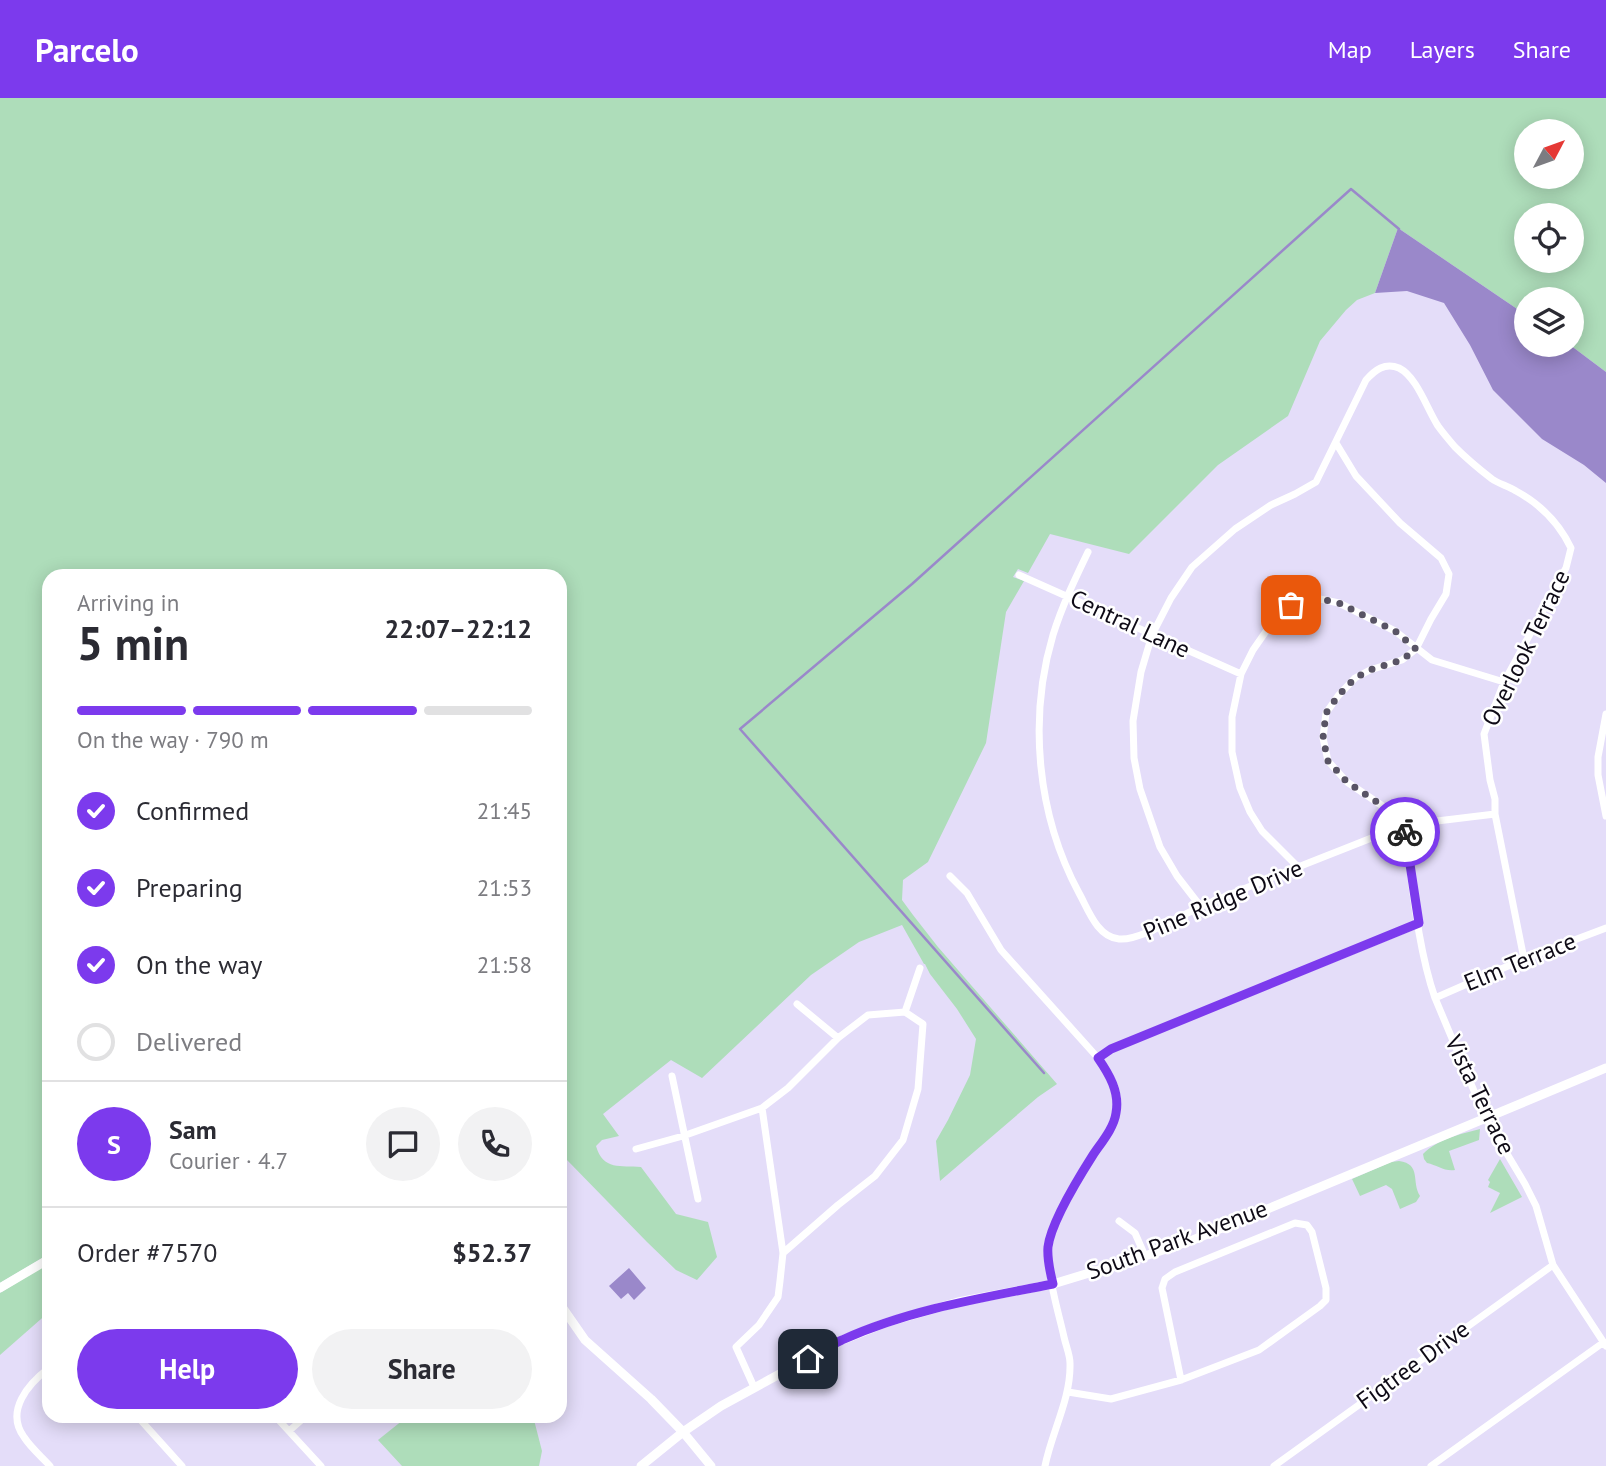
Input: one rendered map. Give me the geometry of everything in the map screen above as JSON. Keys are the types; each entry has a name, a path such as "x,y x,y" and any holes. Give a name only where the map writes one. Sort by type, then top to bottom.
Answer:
{"street":[{"name":"Overlook Terrace","path":"1201,907 1177,876 1160,847 1140,789 1134,758 1133,721 1141,671 1152,635 1171,598 1192,568 1235,528 1271,505 1316,482 1366,380 1385,366 1397,367 1409,375 1438,426 1452,444 1493,480 1532,500 1563,531 1572,548 1566,568 1504,682 1484,734 1496,814 1524,959"},
{"path":"1336,443 1356,476 1400,523 1441,558 1449,574 1446,594 1416,649 1402,660 1370,670 1355,678 1326,713 1323,738 1328,761 1347,782 1396,815 1404,825"},
{"name":"Pine Ridge Drive","path":"1088,552 1068,595 1045,668 1039,719 1039,757 1051,823 1072,879 1102,931 1116,939 1132,939 1201,907 1404,825 1496,814"},
{"name":"Central Lane","path":"1019,575 1241,674"},
{"path":"1298,867 1262,831 1250,811 1240,788 1232,752 1232,717 1241,674 1269,627 1291,605 1315,598 1339,603 1395,631 1432,660 1504,682"},
{"path":"1606,714 1598,757 1598,775 1606,816"},
{"name":"Vista Terrace","path":"1404,825 1429,981 1485,1117 1536,1206 1553,1265 1605,1344"},
{"path":"950,876 967,893 1001,950 1098,1058 1108,1072 1116,1092 1116,1114 1107,1135 1082,1172 1053,1227 1048,1247 1048,1262 1070,1361 1068,1392 1045,1466"},
{"path":"1098,1058 1111,1049 1419,923"},
{"name":"Elm Terrace","path":"1436,998 1524,959 1606,928"},
{"path":"905,1012 920,968"},
{"path":"797,1004 838,1038"},
{"path":"636,1149 683,1136 762,1108 788,1088 838,1038 868,1016 905,1012 923,1024 918,1089 903,1140 875,1176 783,1253"},
{"name":"South Park Avenue","path":"641,1466 721,1406 840,1341 885,1323 958,1302 1053,1284 1193,1240 1606,1068"},
{"path":"672,1076 698,1199"},
{"path":"754,1387 736,1347 759,1325 778,1297 783,1253 762,1108"},
{"path":"1119,1221 1135,1233 1145,1256"},
{"path":"1068,1392 1111,1399 1181,1380 1259,1350 1324,1303 1327,1297 1312,1232 1307,1225 1295,1223 1175,1272 1165,1279 1162,1288 1181,1380"},
{"path":"0,1288 42,1263"},
{"name":"Figtree Drive","path":"1274,1466 1553,1265"},
{"path":"567,1314 585,1340 652,1399 711,1466"},
{"path":"1431,1466 1605,1344"},
{"path":"42,1374 27,1388 19,1404 16,1419 23,1436 50,1466"},
{"path":"143,1423 182,1466"},
{"path":"282,1423 321,1466"},
{"path":"289,1431 298,1423"}],"green space":[{"path":"0,98 1606,98 1606,372 1584,356 1584,287 1514,287 1514,307 1398,228 1375,293 1357,300 1320,341 1288,416 1218,465 1129,554 1050,534 1028,573 1018,569 1013,577 1024,581 1006,612 986,743 928,862 903,880 902,900 938,947 1057,1084 1038,1097 940,1181 936,1141 970,1075 976,1039 930,974 902,925 859,942 811,975 702,1078 671,1060 603,1114 619,1136 602,1140 596,1146 603,1160 614,1165 641,1167 676,1214 708,1222 717,1257 697,1280 676,1270 567,1160 567,569 42,569 42,1258 0,1283"},
{"path":"1480,1129 1479,1140 1449,1151 1455,1170 1441,1168 1427,1163 1424,1159 1423,1154 1435,1144"},
{"path":"1500,1159 1522,1197 1490,1213 1500,1193 1488,1187 1488,1180"},
{"path":"1399,1161 1411,1166 1413,1170 1420,1196 1416,1202 1400,1209 1392,1189 1386,1185 1360,1196 1352,1179"},
{"path":"42,1267 42,1318 0,1355 0,1293"},
{"path":"399,1423 535,1423 542,1451 539,1466 402,1466 378,1440"}],"shaded area":[{"path":"1398,228 1514,307 1514,357 1584,356 1606,372 1606,483 1584,465 1542,439 1493,390 1444,303 1407,291 1375,293"},
{"path":"629,1268 646,1288 634,1300 628,1293 621,1299 609,1286"}],"waterway":[{"path":"1044,1073 740,729 912,584 1351,189 1399,229"}],"way so far":[{"path":"1291,605 1315,598 1339,603 1395,631 1416,649 1402,660 1370,670 1355,678 1326,713 1323,738 1328,761 1347,782 1396,815 1404,825 1405,832"}],"route":[{"path":"808,1359 840,1341 885,1323 958,1302 1053,1284 1048,1247 1053,1227 1082,1172 1107,1135 1116,1114 1116,1092 1108,1072 1098,1058 1111,1049 1419,923 1405,832"}]}
